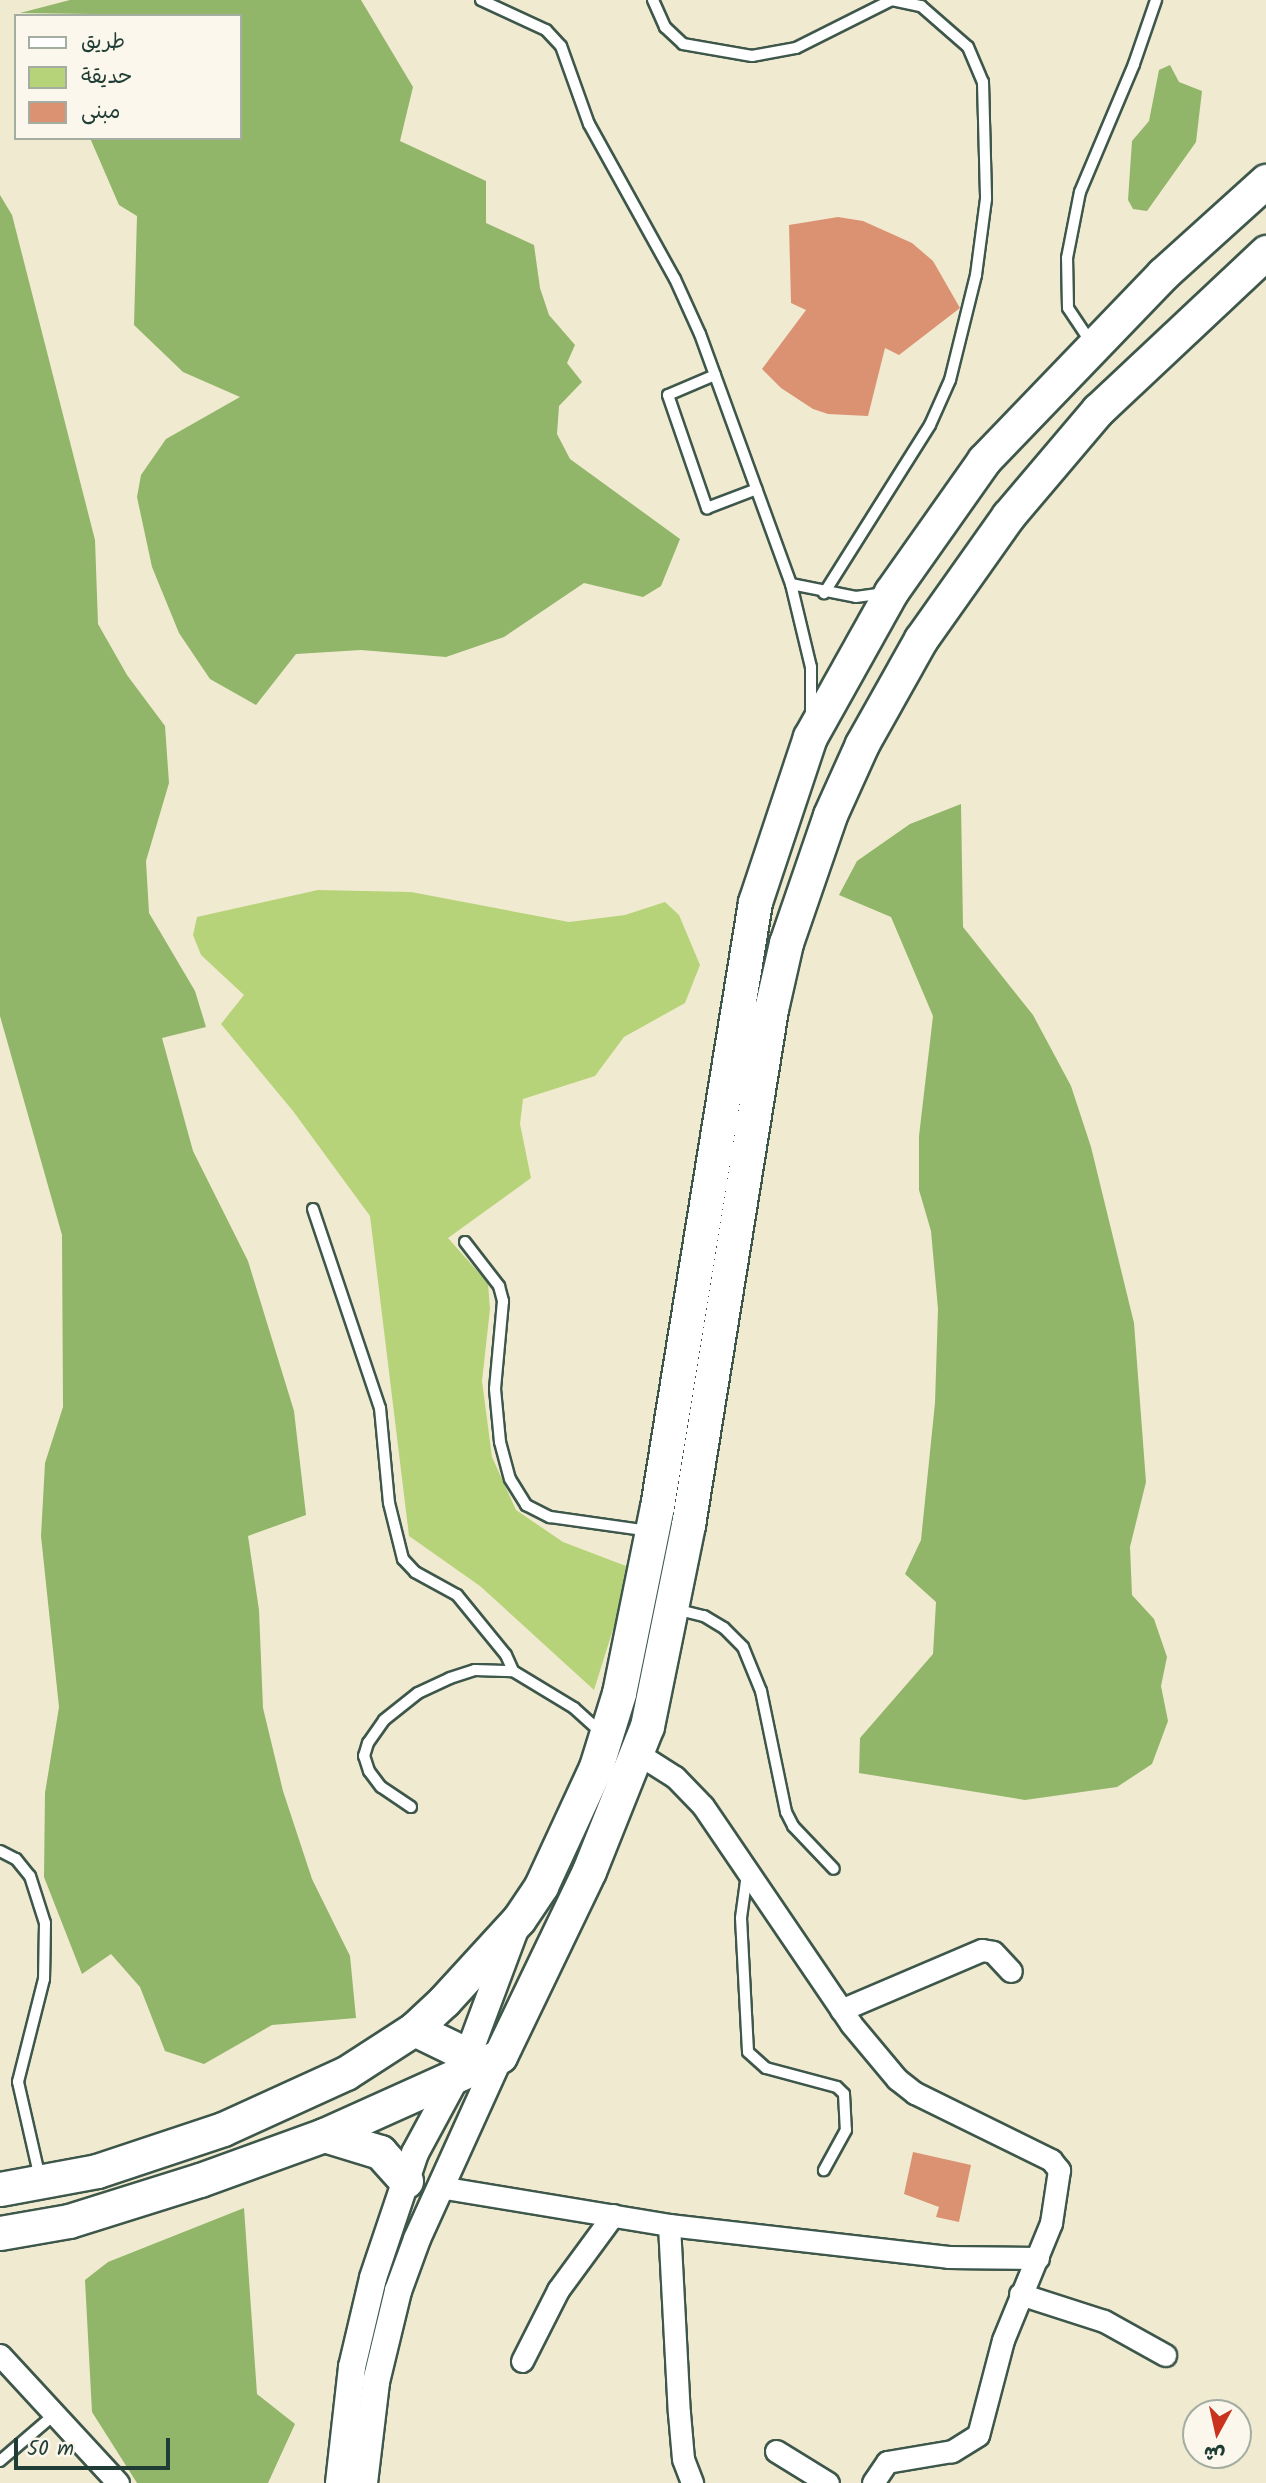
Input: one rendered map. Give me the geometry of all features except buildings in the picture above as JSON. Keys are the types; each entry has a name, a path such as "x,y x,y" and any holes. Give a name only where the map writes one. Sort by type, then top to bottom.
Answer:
{"highway":[{"path":"0,2189 41,2184 97,2171 223,2129 346,2073 414,2029 519,1919 562,1843 607,1737 652,1532 755,902 810,737 891,592 984,460 1163,274 1266,181"},
{"path":"6,2234 103,2212 324,2135 476,2061 589,1871 637,1753 672,1608 771,1009 786,943 830,815 862,744 921,639 1008,516 1098,410 1266,252"},
{"path":"414,2029 476,2061"},
{"path":"324,2135 380,2152 406,2181"}],"street":[{"path":"637,1753 675,1777 703,1806 877,2059 915,2093 1051,2160 1059,2170 1058,2196 1038,2258 1020,2294 1003,2340 978,2435 952,2451 887,2462 873,2483"},
{"path":"370,2482 376,2382 395,2304 440,2187 519,1919"},
{"path":"841,2010 982,1950 993,1952 1011,1971"},
{"path":"339,2483 355,2354 373,2278 415,2153 476,2061"},
{"path":"440,2187 669,2225 947,2257 1038,2258"},
{"path":"522,2361 558,2290 613,2215"},
{"path":"669,2225 683,2459 692,2483"},
{"path":"1020,2294 1104,2321 1165,2355"},
{"path":"0,2355 118,2483"},
{"path":"776,2451 828,2483"}],"lane":[{"path":"481,0 546,30 561,46 589,124 674,279 715,375 791,584 811,667 810,737"},
{"path":"653,0 665,27 684,44 752,56 796,48 892,0 921,6 968,47 983,82 986,199 976,275 950,380 923,437 824,593"},
{"path":"1094,346 1068,309 1067,258 1080,192 1135,64 1156,0"},
{"path":"715,375 668,395 707,508 757,489"},
{"path":"791,584 824,593 856,597 891,592"},
{"path":"313,1209 380,1408 389,1503 403,1559 415,1572 457,1595 506,1655 513,1671"},
{"path":"465,1242 499,1286 503,1301 495,1389 500,1441 510,1479 521,1497 536,1513 550,1517 652,1532"},
{"path":"672,1608 704,1616 724,1628 743,1647 761,1691 786,1812 793,1826 834,1869"},
{"path":"411,1807 382,1787 364,1756 384,1720 418,1693 450,1678 475,1670 513,1671 574,1708 607,1737"},
{"path":"0,1850 16,1859 30,1876 45,1923 44,1979 18,2082 41,2184"},
{"path":"748,1871 741,1918 748,2052 766,2068 837,2087 844,2094 846,2130 824,2169"},
{"path":"0,2461 56,2413"}],"green space":[{"path":"70,0 361,0 413,87 400,141 486,181 486,223 534,245 540,288 549,315 575,345 567,363 582,382 559,406 557,434 570,459 680,539 661,586 643,597 584,583 504,637 446,657 361,650 296,654 256,705 210,679 179,633 152,567 137,497 141,475 166,439 240,397 183,372 134,325 137,216 119,205 91,140 242,140 242,14 20,13"},
{"path":"1170,65 1179,82 1202,91 1196,142 1147,211 1133,209 1128,200 1132,141 1149,121 1159,70"},
{"path":"0,195 12,215 95,540 98,624 127,675 165,726 169,783 146,861 149,913 195,991 206,1027 162,1038 193,1151 248,1261 294,1411 306,1515 248,1536 259,1610 263,1708 283,1791 312,1879 350,1956 356,2018 272,2025 204,2064 165,2051 140,1987 111,1954 82,1974 44,1877 45,1793 59,1707 41,1536 45,1463 63,1407 62,1235 0,1016"},
{"path":"961,804 963,927 1033,1015 1071,1086 1091,1147 1134,1323 1146,1482 1130,1547 1132,1595 1154,1619 1167,1657 1161,1686 1168,1721 1152,1764 1117,1787 1025,1800 859,1773 860,1738 933,1654 936,1602 905,1574 921,1540 935,1403 938,1309 931,1231 919,1190 919,1136 933,1016 891,917 839,895 857,861 910,824"},
{"path":"318,890 411,892 569,922 625,915 665,902 679,915 700,965 685,1003 624,1037 595,1076 523,1099 520,1124 531,1178 448,1238 488,1283 490,1309 482,1381 492,1457 516,1510 563,1542 626,1566 615,1623 594,1690 480,1586 409,1536 370,1216 293,1111 221,1024 244,995 201,955 193,935 197,917"},
{"path":"244,2208 257,2394 295,2424 268,2483 137,2483 92,2412 85,2280 108,2262"}]}
